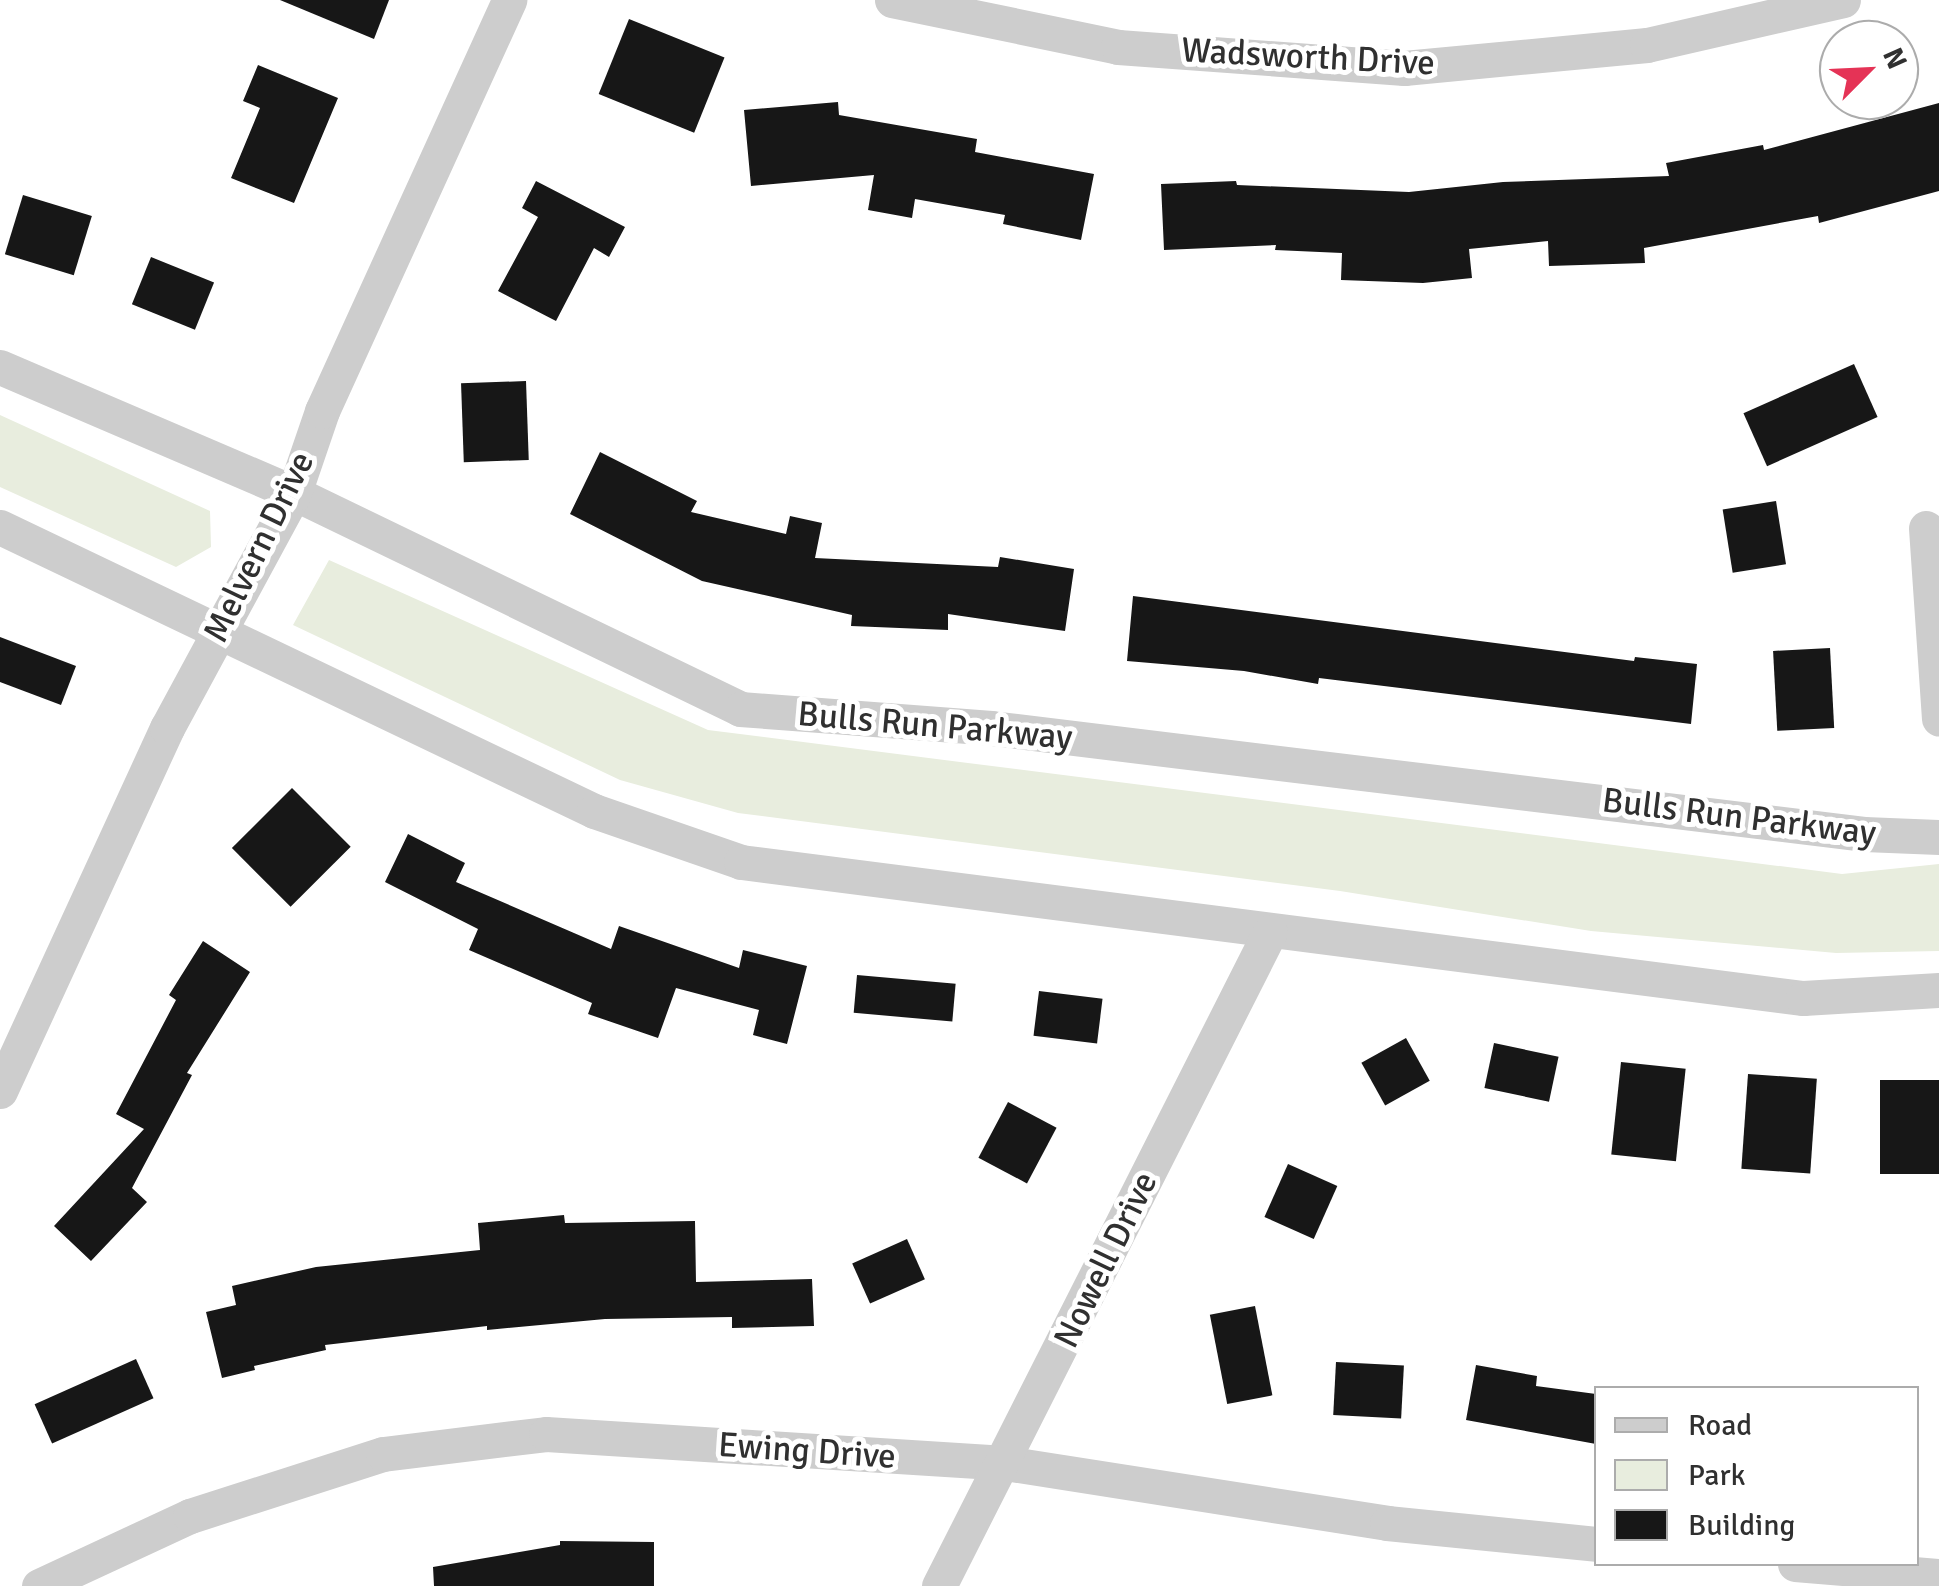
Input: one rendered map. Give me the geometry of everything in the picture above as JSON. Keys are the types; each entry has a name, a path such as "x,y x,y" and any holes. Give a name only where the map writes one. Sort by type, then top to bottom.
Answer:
{"street":[{"name":"Melvern Drive","path":"0,1091 166,728 294,493 322,411 509,0"},
{"name":"Wadsworth Drive","path":"892,0 1118,47 1404,68 1647,46 1842,0"},
{"name":"Bulls Run Parkway","path":"0,368 294,493 740,709 992,728 1864,834 1939,837"},
{"path":"0,527 594,810 741,862 1802,998 1939,990"},
{"path":"1926,528 1939,719"},
{"name":"Nowell Drive","path":"939,1586 1005,1463 1270,932"},
{"name":"Ewing Drive","path":"39,1586 190,1516 383,1454 546,1434 1005,1463 1387,1523 1594,1544"},
{"path":"1819,1566 1939,1576"}],"green space":[{"path":"0,415 210,511 211,547 176,567 0,487"},
{"path":"329,560 708,730 1842,874 1939,864 1939,951 1836,953 1591,931 1340,891 738,813 620,780 293,625"}],"building":[{"path":"280,0 389,0 374,39"},
{"path":"629,19 724,58 694,133 599,94"},
{"path":"258,65 338,98 294,203 231,178 260,108 243,101"},
{"path":"838,102 839,115 977,139 975,152 1094,174 1081,240 1003,224 1005,215 915,199 912,218 868,210 874,175 751,186 744,110"},
{"path":"1939,103 1939,191 1819,223 1818,216 1644,248 1645,263 1549,266 1548,241 1469,249 1472,278 1423,283 1341,280 1342,253 1275,250 1276,245 1164,250 1161,184 1236,181 1237,185 1409,192 1503,182 1669,176 1666,163 1763,145 1764,150 1876,120 1919,120 1919,108"},
{"path":"536,181 625,227 609,257 594,248 556,321 498,291 538,217 522,208"},
{"path":"23,195 92,216 74,275 5,254"},
{"path":"151,257 214,282 195,330 132,304"},
{"path":"1854,364 1878,417 1767,466 1743,413"},
{"path":"526,381 529,460 464,462 461,383"},
{"path":"600,452 697,501 691,512 786,534 790,516 822,523 815,558 998,567 1000,557 1074,569 1065,631 948,614 948,630 851,626 852,615 702,581 570,514"},
{"path":"1776,501 1786,564 1733,573 1723,509"},
{"path":"1133,596 1634,661 1635,657 1697,664 1691,724 1319,678 1318,684 1244,671 1127,661"},
{"path":"0,637 76,666 61,705 0,682"},
{"path":"1830,648 1834,728 1777,731 1773,651"},
{"path":"292,788 351,847 291,907 232,848"},
{"path":"408,834 465,863 456,882 611,949 619,926 739,968 743,950 807,966 787,1044 753,1035 759,1010 676,988 658,1038 588,1014 592,1003 469,950 478,929 385,882"},
{"path":"203,941 250,972 187,1073 192,1075 132,1188 147,1202 91,1261 54,1226 144,1129 116,1114 176,1000 169,995"},
{"path":"857,975 956,984 952,1021 854,1013"},
{"path":"1039,991 1103,999 1097,1043 1034,1036"},
{"path":"1406,1038 1430,1081 1385,1106 1361,1063"},
{"path":"1494,1043 1559,1057 1549,1102 1484,1088"},
{"path":"1621,1062 1686,1069 1676,1161 1611,1154"},
{"path":"1748,1074 1817,1079 1810,1174 1741,1169"},
{"path":"1880,1080 1939,1080 1939,1174 1880,1174"},
{"path":"1008,1102 1057,1128 1027,1183 978,1158"},
{"path":"1288,1164 1337,1186 1314,1239 1264,1217"},
{"path":"564,1215 565,1223 695,1221 696,1282 812,1279 814,1326 732,1328 732,1317 605,1319 487,1330 487,1326 325,1345 326,1350 254,1366 255,1370 222,1378 206,1312 236,1305 232,1286 316,1267 480,1250 478,1223"},
{"path":"907,1239 925,1279 870,1304 852,1263"},
{"path":"1255,1306 1272,1395 1227,1404 1210,1315"},
{"path":"136,1359 153,1398 52,1443 35,1404"},
{"path":"1336,1362 1404,1366 1401,1418 1333,1415"},
{"path":"1476,1365 1537,1376 1536,1386 1594,1394 1594,1444 1466,1420"},
{"path":"560,1541 654,1542 654,1586 434,1586 433,1567 560,1545"}]}
